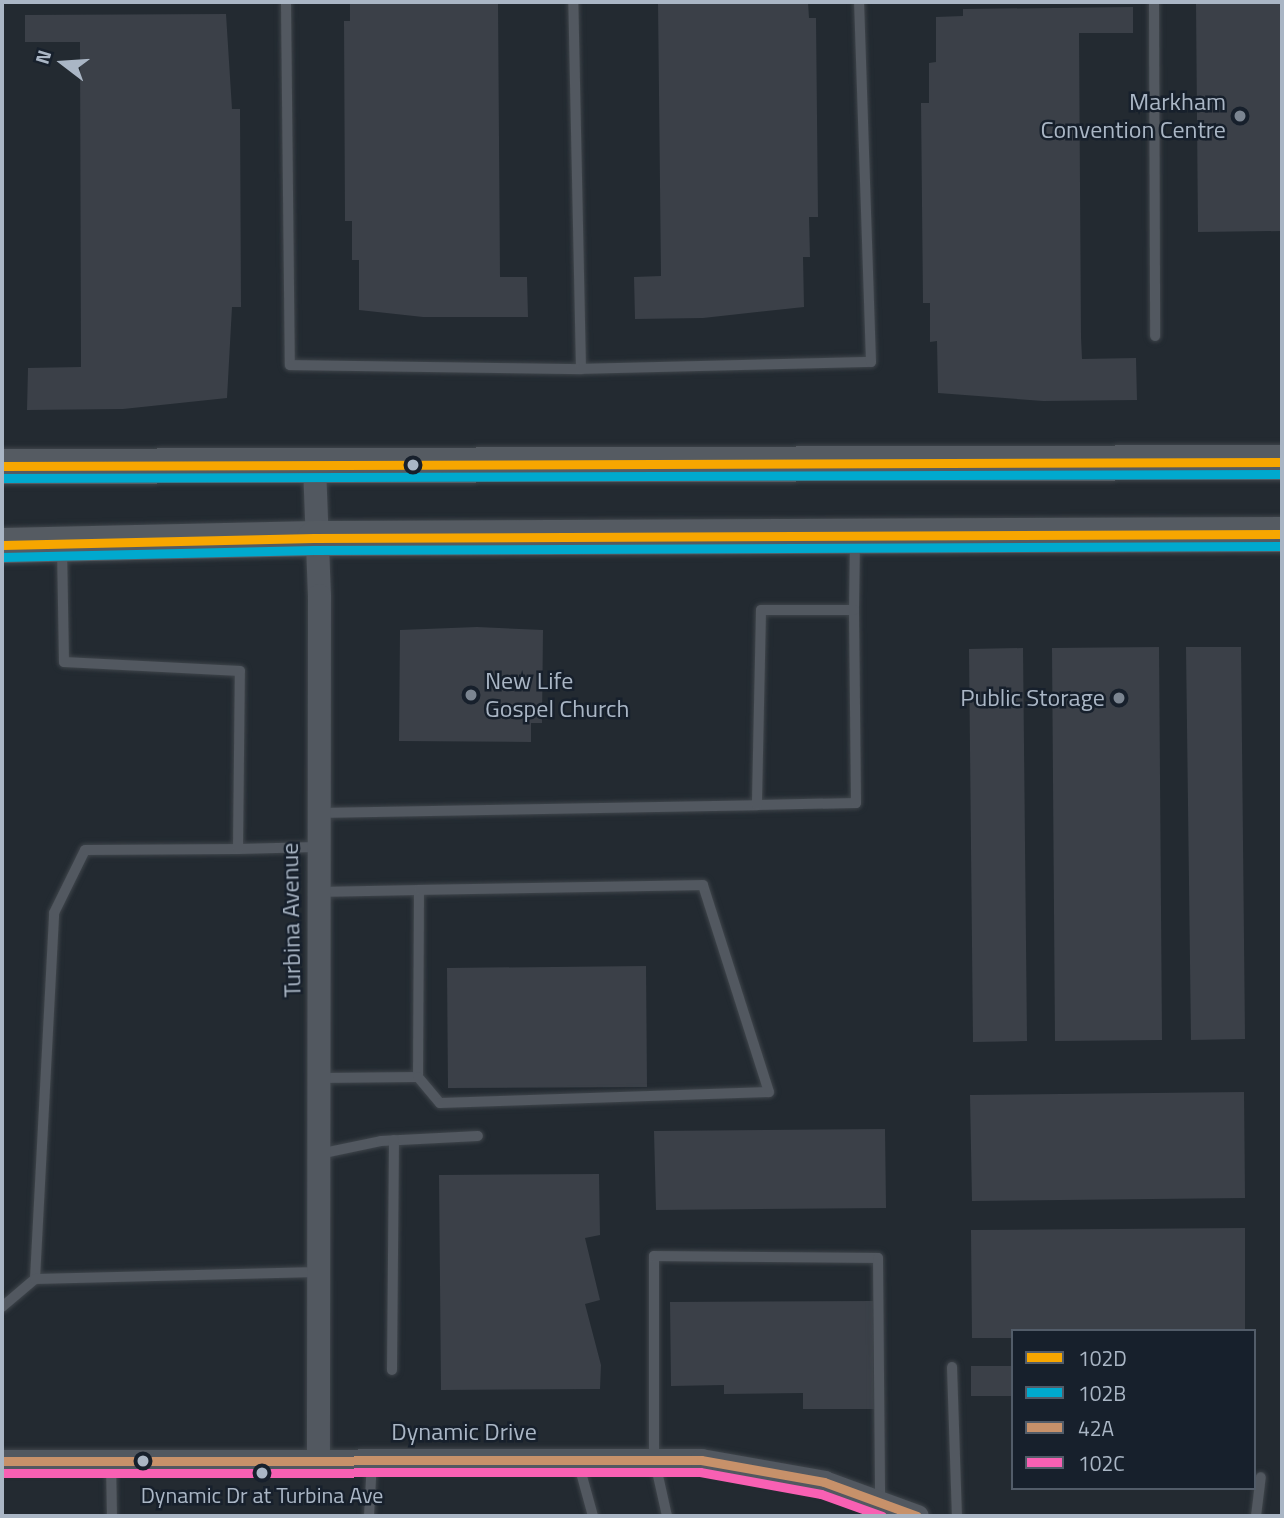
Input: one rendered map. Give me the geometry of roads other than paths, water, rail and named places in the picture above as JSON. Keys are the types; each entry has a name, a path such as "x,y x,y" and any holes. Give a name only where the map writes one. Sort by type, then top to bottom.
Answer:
{"main road":[{"path":"2,466 1282,462"},
{"path":"2,545 314,538 1282,534"}],"street":[{"name":"Turbina Avenue","path":"314,466 314,538 319,595 316,813 319,1078 318,1458"},
{"name":"Dynamic Drive","path":"2,1461 318,1458 701,1460 824,1482 878,1510 917,1516"}],"lane":[{"path":"286,2 290,365 581,369 872,362 859,2"},
{"path":"573,2 581,369"},
{"path":"1154,2 1155,336"},
{"path":"316,813 856,803 855,536"},
{"path":"62,544 64,662 240,671 238,849"},
{"path":"757,806 761,610 854,610"},
{"path":"36,1279 54,913 85,850 316,847"},
{"path":"317,892 419,890 703,885 769,1092 440,1103 418,1077 419,890"},
{"path":"319,1078 418,1077"},
{"path":"319,1154 394,1140 478,1136"},
{"path":"392,1370 394,1140"},
{"path":"667,1516 654,1458 654,1256 878,1258 878,1510"},
{"path":"2,1307 36,1279 318,1272"},
{"path":"952,1367 957,1516"},
{"path":"369,1516 372,1458"},
{"path":"577,1458 593,1516"},
{"path":"111,1461 112,1516"},
{"path":"1256,1516 1261,1477"}],"place":[{"name":"Markham Convention Centre","path":"1240,116"},
{"name":"New Life Gospel Church","path":"471,695"},
{"name":"Public Storage","path":"1119,698"},
{"name":"Dynamic Dr at Turbina Ave","path":"262,1473"}]}
